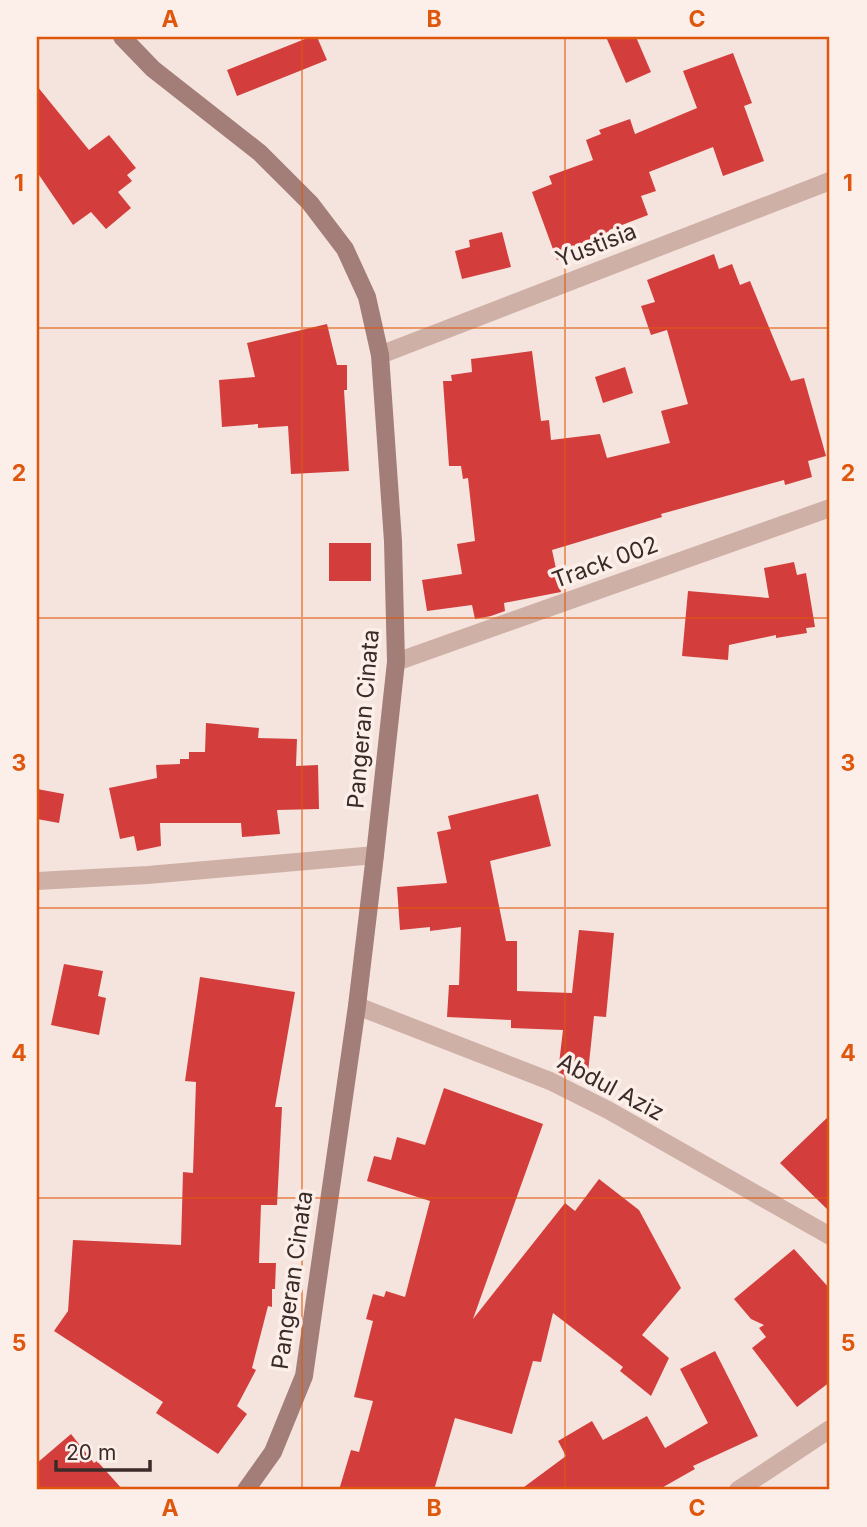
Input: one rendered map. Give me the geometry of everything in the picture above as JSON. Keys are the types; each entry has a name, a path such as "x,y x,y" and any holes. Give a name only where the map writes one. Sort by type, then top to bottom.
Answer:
{"street":[{"name":"Pangeran Cinata","path":"121,37 153,69 260,153 310,203 345,249 367,297 380,355 392,516 396,662 375,855 357,1006 304,1376 273,1452 253,1489"},
{"name":"Yustisia","path":"380,355 830,181"},
{"name":"Track 002","path":"396,662 830,508"},
{"path":"37,881 148,876 375,855"},
{"name":"Abdul Aziz","path":"357,1006 550,1081 608,1110 830,1236"},
{"path":"738,1490 830,1429"}],"building":[{"path":"310,37 317,37 327,60 237,96 227,70"},
{"path":"606,37 636,37 651,72 626,83"},
{"path":"733,53 752,103 744,106 764,161 723,176 713,147 649,172 656,191 641,196 648,215 609,230 613,240 557,260 532,192 552,184 549,176 593,160 586,140 601,134 599,130 630,119 635,134 697,108 683,71"},
{"path":"37,86 89,150 109,135 136,168 127,175 132,181 118,192 131,208 106,229 91,212 73,225 37,172"},
{"path":"502,232 511,267 462,279 455,251 470,247 469,240"},
{"path":"714,254 719,269 732,264 740,285 750,281 791,381 804,378 826,456 808,461 812,477 785,485 784,480 661,514 662,517 552,550 561,592 504,603 505,611 475,619 472,605 427,611 422,580 462,574 457,544 475,541 468,478 463,479 461,466 449,466 443,381 452,381 451,375 472,372 471,359 532,351 541,421 549,420 551,440 600,434 607,458 670,443 661,411 688,404 667,330 651,335 641,306 655,302 647,280"},
{"path":"327,324 337,365 347,365 347,390 344,390 349,471 291,474 288,426 258,428 258,424 222,427 219,380 255,377 247,343"},
{"path":"625,367 633,393 603,403 595,377"},
{"path":"329,543 371,543 371,581 329,581"},
{"path":"794,562 797,575 806,573 815,627 806,628 807,633 776,638 776,635 729,645 728,660 682,656 688,591 769,598 764,568"},
{"path":"206,723 259,728 258,738 297,739 296,766 318,765 319,809 277,810 280,834 242,837 241,823 160,823 161,846 137,851 134,836 120,839 109,788 157,778 156,765 180,764 180,759 189,759 189,752 205,752"},
{"path":"37,789 64,794 59,823 37,819"},
{"path":"538,794 551,846 490,861 506,941 517,941 517,991 572,993 579,930 614,933 606,1017 594,1016 587,1082 574,1080 558,1072 563,1030 511,1028 511,1020 447,1017 449,985 459,985 461,927 430,931 430,927 400,930 397,887 447,883 437,832 451,829 448,816"},
{"path":"64,964 103,971 98,996 106,998 99,1035 51,1025"},
{"path":"200,977 295,992 275,1107 282,1107 277,1205 261,1205 259,1263 276,1263 272,1307 268,1306 252,1368 256,1370 237,1406 247,1414 218,1454 156,1413 163,1402 54,1331 68,1311 73,1240 181,1245 183,1172 193,1173 196,1082 185,1081"},
{"path":"444,1088 543,1124 473,1319 565,1203 575,1211 599,1179 639,1210 681,1288 642,1335 669,1358 651,1396 620,1371 623,1367 553,1313 541,1362 533,1361 512,1434 455,1418 434,1490 339,1490 351,1450 359,1452 373,1401 354,1397 373,1321 366,1319 373,1294 384,1297 386,1291 405,1297 430,1201 367,1181 374,1156 391,1160 397,1137 425,1145"},
{"path":"830,1115 830,1212 780,1163"},
{"path":"794,1249 830,1289 830,1382 797,1407 752,1348 766,1337 759,1328 764,1325 751,1319 734,1299"},
{"path":"715,1351 758,1436 693,1466 695,1469 658,1490 520,1490 566,1456 558,1441 592,1421 603,1440 647,1416 665,1448 708,1423 680,1369"},
{"path":"71,1434 94,1463 97,1461 123,1490 37,1490 37,1463"}]}
